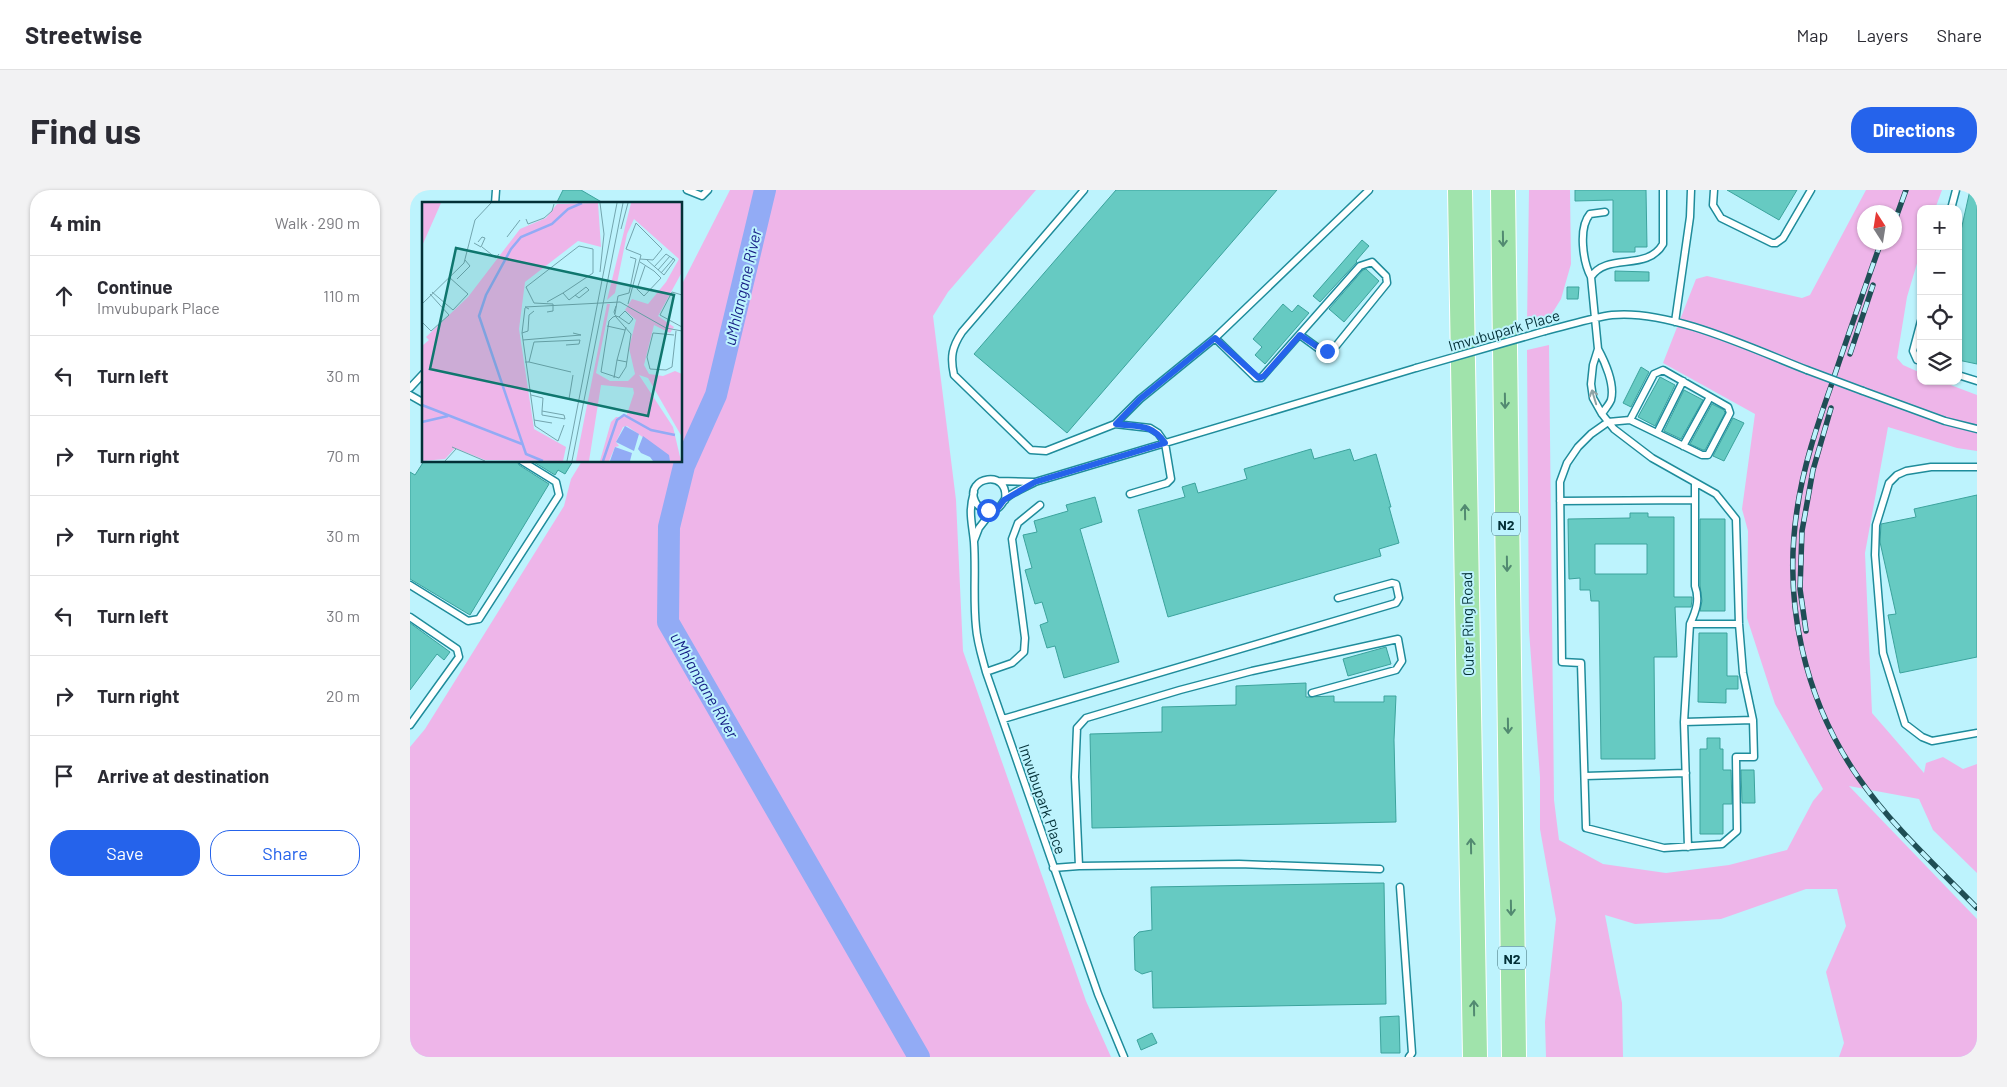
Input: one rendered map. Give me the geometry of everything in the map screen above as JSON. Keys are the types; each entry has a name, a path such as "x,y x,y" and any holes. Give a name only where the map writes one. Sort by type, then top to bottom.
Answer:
{"highway":[{"path":"1445,190 1462,313"},
{"name":"Outer Ring Road","path":"1460,190 1476,1057"},
{"name":"N2","path":"1503,190 1514,1057"}],"lane":[{"path":"687,190 702,196 708,190"},
{"path":"1084,190 962,332 954,346 952,364 954,375 1031,450 1046,451 1116,424 1140,399 1215,338 1368,190"},
{"path":"1591,277 1594,272 1603,266 1646,260 1660,250 1663,244 1663,190"},
{"path":"1675,322 1690,217 1691,190"},
{"path":"1714,190 1713,205 1721,218 1772,243 1776,243 1783,238 1811,190"},
{"path":"1952,205 1956,190"},
{"path":"1605,212 1590,214 1584,225 1584,250 1586,267 1591,277 1598,349 1591,379 1593,398 1608,422 1625,439 1652,458 1716,494 1736,519 1739,624 1743,673 1753,720 1754,757 1736,757 1737,831 1722,844 1664,848 1586,828 1581,662 1562,662 1560,482 1567,463 1591,434 1608,422 1630,420 1702,455 1710,454 1730,413 1728,407 1663,370 1657,372 1630,420"},
{"path":"1215,338 1259,378 1264,376 1360,266 1372,262 1386,276 1387,283 1336,346 1331,349 1322,350 1300,335"},
{"name":"Imvubupark Place","path":"974,542 979,528 993,510 998,508 1004,500 1035,482 1416,368 1545,331 1614,315 1645,316 1675,322 1945,421 1977,429"},
{"path":"1917,336 1913,351 1917,360"},
{"path":"1598,349 1610,379 1611,400 1602,414"},
{"path":"410,388 422,375"},
{"path":"1962,376 1977,381"},
{"path":"1657,433 1683,382"},
{"path":"410,395 422,402"},
{"path":"1683,446 1710,397"},
{"path":"1116,424 1150,428 1158,433 1165,443 1172,476 1170,481 1130,494"},
{"path":"410,585 468,621 479,619 559,495 556,482 524,462"},
{"path":"1977,467 1932,467 1906,470 1897,475 1889,483 1876,525 1875,540 1883,653 1905,724 1917,734 1932,741 1977,733"},
{"name":"Imvubupark Place","path":"1035,482 988,479 983,480 976,487 970,507 974,542 976,628 986,672 1098,994 1124,1057"},
{"path":"998,481 1004,489 1004,500"},
{"path":"1688,847 1684,722 1690,624 1697,610 1698,593 1695,586 1695,482"},
{"path":"974,492 979,506 993,510"},
{"path":"1560,501 1694,500"},
{"path":"986,672 1012,663 1024,652 1025,638 1012,539 1018,523 1040,505"},
{"path":"1003,719 1396,603 1400,598 1396,584 1392,583 1338,598"},
{"path":"410,617 457,649 459,657 410,725"},
{"path":"1690,624 1739,624"},
{"path":"1079,866 1075,777 1076,737 1077,728 1086,718 1171,692 1252,671 1398,639 1402,661 1396,670 1312,693"},
{"path":"1684,722 1753,720"},
{"path":"1585,776 1686,773"},
{"path":"1054,868 1239,864 1380,868"},
{"path":"1400,887 1412,1053 1409,1057"}],"shaded area":[{"path":"730,190 1036,190 948,292 933,316 956,500 963,651 1086,1001 1111,1057 410,1057 410,747 425,729 564,506 571,479 581,462 682,462 682,284"},
{"path":"1529,190 1570,190 1571,264 1561,299 1548,320 1527,324"},
{"path":"1866,190 1942,190 1936,205 1917,205 1917,263 1907,297 1897,358 1903,365 1917,371 1917,385 1951,385 1977,395 1977,451 1957,448 1888,427 1865,553 1872,713 1924,773 1926,763 1943,757 1963,769 1977,764 1977,873 1933,830 1919,799 1849,786 1977,919 1977,1057 1839,1057 1844,1043 1826,972 1846,926 1837,889 1806,889 1721,919 1635,924 1605,915 1622,1003 1623,1057 1546,1057 1545,1022 1556,919 1540,829 1540,777 1529,631 1527,350 1549,345 1554,800 1559,840 1603,864 1666,873 1729,865 1787,850 1813,801 1823,789 1775,704 1747,618 1748,531 1742,509 1755,414 1663,363 1696,279 1707,276 1802,298 1810,295 1857,207 1857,250 1902,250 1902,205 1858,205"}],"building":[{"path":"563,190 581,190 602,202 557,202"},
{"path":"1116,190 1277,190 1067,433 974,354"},
{"path":"1575,190 1646,190 1647,247 1635,247 1635,252 1613,252 1613,200 1575,201"},
{"path":"1727,190 1797,190 1779,220"},
{"path":"1970,190 1977,190 1977,364 1962,361 1962,226"},
{"path":"1362,240 1369,246 1357,262 1320,302 1313,296"},
{"path":"1366,269 1379,281 1344,322 1329,309 1363,270"},
{"path":"1615,271 1649,272 1649,281 1615,281"},
{"path":"1567,287 1579,287 1578,299 1567,299"},
{"path":"1283,304 1292,312 1298,305 1309,313 1265,364 1255,355 1262,347 1253,339"},
{"path":"1641,367 1649,372 1631,407 1623,403"},
{"path":"1660,377 1675,385 1655,426 1638,417"},
{"path":"1684,390 1703,400 1681,439 1664,431"},
{"path":"1712,404 1724,410 1725,413 1705,450 1703,450 1690,444"},
{"path":"1733,418 1744,423 1724,461 1713,456"},
{"path":"1311,449 1314,459 1350,449 1354,461 1376,454 1399,543 1379,549 1381,556 1168,617 1138,510 1185,497 1182,487 1195,483 1198,493 1247,479 1244,469"},
{"path":"423,462 518,462 519,465 549,484 470,615 410,579 410,472 415,475"},
{"path":"534,462 572,462 565,474 558,470 555,475"},
{"path":"1977,495 1977,657 1900,673 1888,615 1896,614 1880,542 1881,524 1916,517 1914,509"},
{"path":"1095,497 1102,522 1080,529 1119,662 1064,678 1055,646 1047,648 1040,625 1048,622 1042,602 1035,604 1025,570 1032,568 1023,535 1037,532 1034,521 1068,511 1066,505"},
{"path":"1630,513 1648,513 1648,517 1674,517 1674,597 1692,597 1692,600 1691,607 1675,607 1677,657 1654,657 1655,759 1601,759 1599,601 1591,601 1590,590 1580,590 1580,578 1569,579 1568,519 1630,518","holes":["1595,544 1647,544 1647,574 1595,574"]},
{"path":"1700,519 1725,519 1725,611 1700,611 1702,601 1700,585"},
{"path":"410,623 450,652 444,660 437,654 410,690"},
{"path":"1699,633 1727,633 1727,676 1738,676 1738,689 1726,689 1726,703 1698,702"},
{"path":"1386,647 1391,664 1348,676 1343,659"},
{"path":"1306,683 1306,697 1334,696 1334,702 1384,702 1384,696 1396,696 1394,740 1396,822 1092,828 1090,734 1162,732 1162,707 1236,705 1236,686"},
{"path":"1707,738 1720,738 1720,749 1723,749 1723,770 1731,770 1732,804 1723,804 1723,834 1700,834 1700,749 1707,749"},
{"path":"1741,770 1754,770 1755,803 1742,803"},
{"path":"1384,883 1386,1004 1153,1008 1152,971 1142,974 1135,970 1134,937 1139,932 1152,930 1151,887"},
{"path":"1399,1016 1400,1053 1381,1053 1380,1017"},
{"path":"1152,1033 1157,1043 1141,1050 1137,1040"}],"waterway":[{"name":"uMhlangane River","path":"765,190 716,395 684,466 669,527 668,622 919,1057"}],"railway":[{"path":"1901,205 1906,190"},
{"path":"1878,250 1821,416 1803,478 1793,545 1793,580 1796,614 1802,649 1811,682 1839,747 1858,777 1885,812 1914,845 1977,908"},
{"path":"1850,354 1873,285"},
{"path":"1806,631 1800,589 1802,531 1813,470 1831,408"}],"route":[{"path":"988,510 998,508 1004,500 1035,482 1165,443 1158,433 1150,428 1116,424 1140,399 1215,338 1256,378 1264,376 1300,335 1322,350 1327,351"}]}
